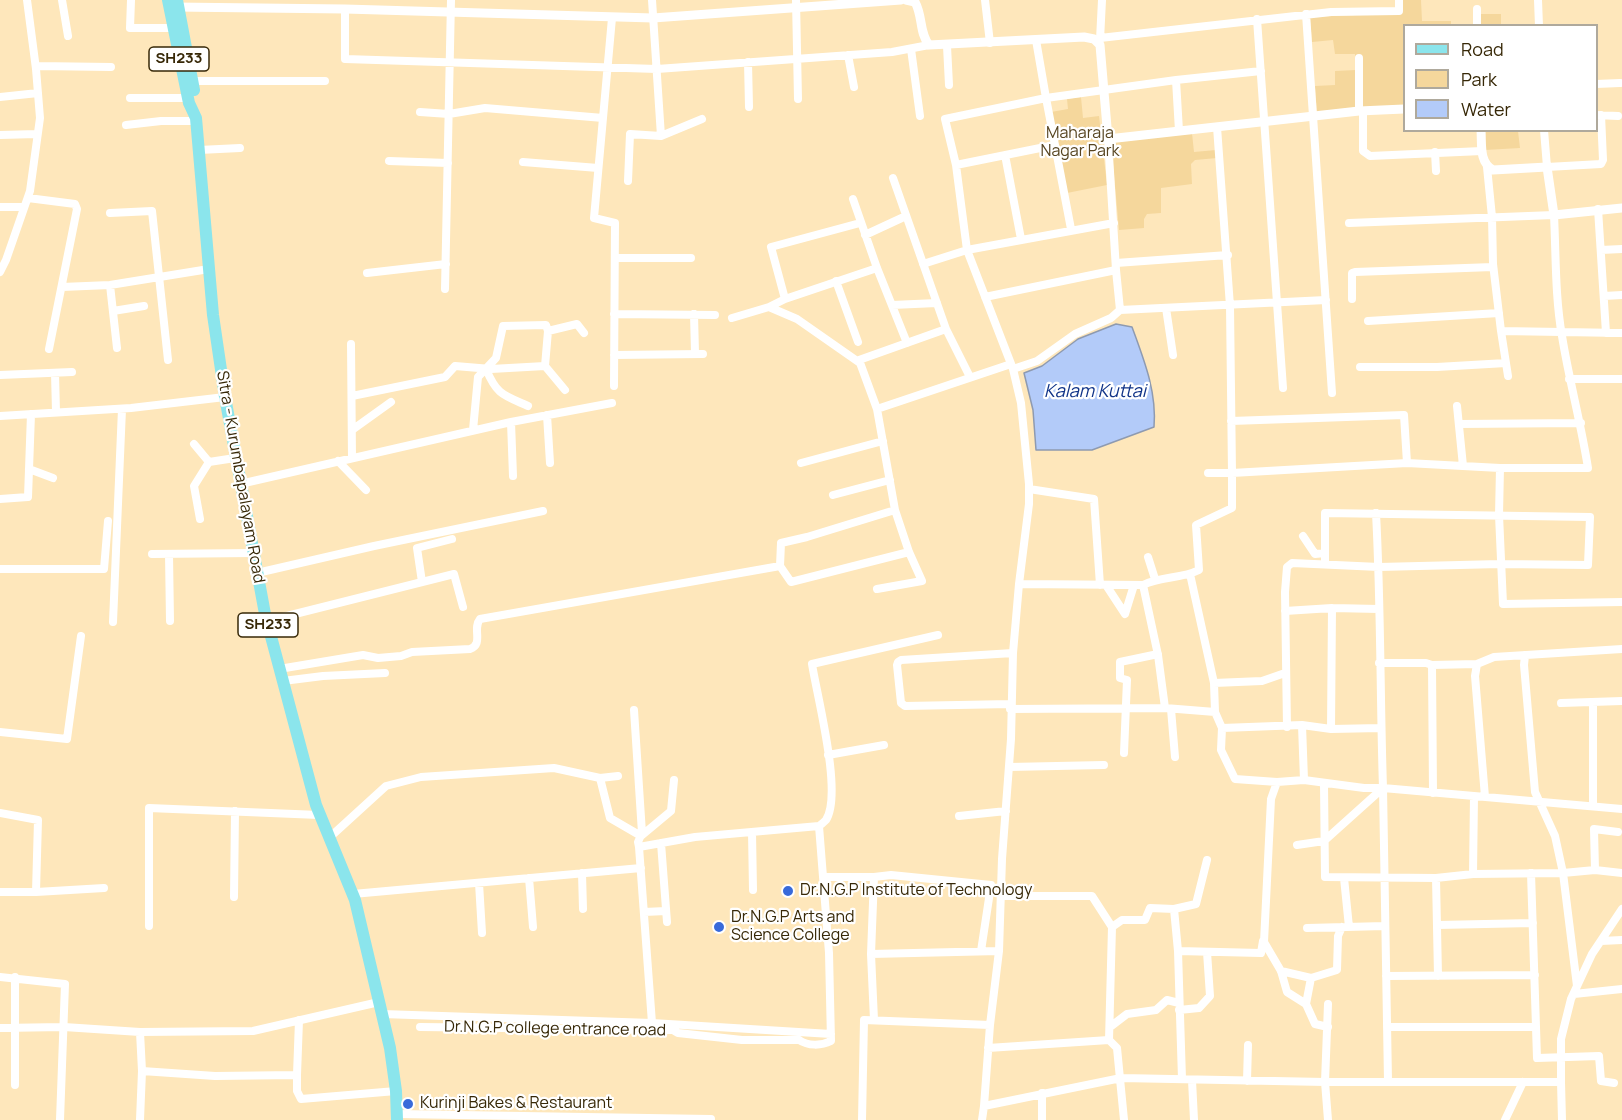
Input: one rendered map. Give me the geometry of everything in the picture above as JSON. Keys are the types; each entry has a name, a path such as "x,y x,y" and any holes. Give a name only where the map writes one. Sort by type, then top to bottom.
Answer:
{"main road":[{"name":"Sitra - Kurumbapalayam Road","path":"173,3 173,28 188,98 196,119 209,269 225,397 257,573 279,669 320,815 353,894 390,1048 397,1117"},
{"path":"173,3 197,103 196,119"}],"street":[{"path":"1,268 28,198 40,118 27,0"},
{"path":"62,0 68,36"},
{"path":"131,0 130,28 173,28"},
{"path":"445,288 451,0"},
{"path":"652,0 662,136"},
{"path":"173,3 653,18 796,4 901,0"},
{"path":"906,0 915,2 920,10"},
{"path":"918,0 924,39 928,45"},
{"path":"985,0 990,43"},
{"path":"1102,0 1100,41 1120,310"},
{"path":"345,9 345,59 657,69 848,55 928,45 948,46 1084,37 1100,41 1306,14 1399,11 1399,0"},
{"path":"1538,0 1539,24"},
{"path":"796,4 798,99"},
{"path":"1477,9 1477,24"},
{"path":"1306,14 1332,393"},
{"path":"612,18 594,218 615,223 614,387"},
{"path":"1257,19 1283,388"},
{"path":"1036,40 1071,229"},
{"path":"948,46 949,85"},
{"path":"910,49 920,116"},
{"path":"848,55 854,87"},
{"path":"1359,58 1363,151 1365,154 1370,156 1482,151"},
{"path":"748,62 749,107"},
{"path":"36,66 111,67"},
{"path":"982,1120 999,951 1013,653 1029,489 1021,402 1012,367 967,250 956,165 945,119 1046,98 1261,71"},
{"path":"1176,80 1179,131"},
{"path":"192,81 325,81"},
{"path":"1598,84 1620,83"},
{"path":"0,97 39,93"},
{"path":"130,98 188,98"},
{"path":"420,112 449,114 485,108 603,118"},
{"path":"1108,139 1361,111 1403,109"},
{"path":"1486,167 1502,171 1601,164 1599,115 1618,116"},
{"path":"126,125 196,119"},
{"path":"628,182 630,134 662,136 702,119"},
{"path":"1019,584 1138,585 1155,579 1190,574 1199,570 1196,525 1232,508 1230,306 1217,127"},
{"path":"1482,132 1482,151 1492,217 1493,267 1508,376"},
{"path":"1208,473 1407,463 1500,468 1588,468 1581,423 1569,379 1561,333 1554,215 1544,132"},
{"path":"0,135 37,134"},
{"path":"956,165 1055,145"},
{"path":"199,150 240,148"},
{"path":"1436,152 1436,171"},
{"path":"1005,155 1021,239"},
{"path":"389,161 448,163"},
{"path":"524,162 598,168"},
{"path":"893,178 946,329 970,377"},
{"path":"28,198 75,204 76,206 49,349"},
{"path":"853,199 860,223 907,343"},
{"path":"0,207 24,207"},
{"path":"1349,223 1554,215 1622,208"},
{"path":"1598,209 1606,333"},
{"path":"110,213 152,211 168,360"},
{"path":"865,236 906,216"},
{"path":"785,299 771,247 860,223"},
{"path":"923,264 967,250 1071,229 1114,223"},
{"path":"1601,250 1622,249"},
{"path":"985,297 1116,266 1227,255"},
{"path":"616,258 691,258"},
{"path":"367,273 446,264"},
{"path":"732,318 769,307 785,299 877,267"},
{"path":"1352,299 1351,278 1352,273 1355,272 1493,267"},
{"path":"62,287 110,285 209,269"},
{"path":"836,281 858,342"},
{"path":"110,285 117,348"},
{"path":"1604,296 1622,295"},
{"path":"877,409 970,377 1037,361 1075,334 1111,318 1120,310 1326,300"},
{"path":"892,305 937,303"},
{"path":"113,311 144,306"},
{"path":"769,307 797,319 860,363 877,409 896,510 909,552 922,581 877,589"},
{"path":"1166,308 1173,355"},
{"path":"1368,321 1498,313"},
{"path":"614,314 715,315"},
{"path":"614,355 699,353 694,315"},
{"path":"548,331 577,324 584,333"},
{"path":"473,430 478,377 495,358 503,326 546,325 548,331 545,366 565,390"},
{"path":"860,363 859,360 946,329"},
{"path":"1501,332 1622,333"},
{"path":"351,344 352,458"},
{"path":"1360,367 1437,367 1506,363"},
{"path":"352,396 445,377 455,366 486,369 545,366"},
{"path":"486,369 492,383 501,394 528,406"},
{"path":"0,375 72,372"},
{"path":"55,373 57,412"},
{"path":"1569,379 1622,380"},
{"path":"0,416 122,409 225,397"},
{"path":"352,430 391,402"},
{"path":"240,484 473,430 612,402"},
{"path":"1457,406 1463,466"},
{"path":"113,622 122,409"},
{"path":"0,499 28,497 31,414"},
{"path":"547,415 550,464"},
{"path":"1231,421 1404,415 1407,463"},
{"path":"511,422 513,476"},
{"path":"1459,424 1581,423"},
{"path":"801,463 883,441"},
{"path":"194,444 209,462"},
{"path":"200,519 194,486 209,462 235,458"},
{"path":"338,461 366,490"},
{"path":"1500,468 1500,564 1503,604 1622,602"},
{"path":"29,469 53,478"},
{"path":"833,495 890,480"},
{"path":"1029,489 1094,499 1103,585 1125,614 1138,585"},
{"path":"896,510 781,543 780,566 790,582 909,552"},
{"path":"257,573 543,511"},
{"path":"1287,727 1285,673 1287,567 1292,563 1379,567 1500,564 1588,565 1590,517 1325,513 1325,564"},
{"path":"1376,513 1379,567 1388,1081"},
{"path":"0,569 104,569 108,521"},
{"path":"1303,536 1315,554 1325,553"},
{"path":"422,582 417,548 452,539"},
{"path":"152,554 253,553"},
{"path":"169,554 170,621"},
{"path":"1149,557 1155,579"},
{"path":"279,669 363,655 378,658 401,656 412,652 470,649 477,643 476,626 480,619 780,566"},
{"path":"267,621 454,574 463,607"},
{"path":"1190,574 1214,683 1215,712 1222,728 1221,750 1235,779 1277,782 1304,780 1324,784 1622,809"},
{"path":"1138,585 1158,654 1175,757"},
{"path":"1286,611 1332,608 1379,609"},
{"path":"1327,728 1331,707 1332,608"},
{"path":"639,847 695,837 819,826 827,819 831,801 831,770 812,664 938,635"},
{"path":"0,732 67,739 81,636"},
{"path":"1379,663 1477,664 1494,657 1622,649"},
{"path":"1013,653 901,660 897,665 901,704 905,706 1168,709 1215,712"},
{"path":"1124,753 1127,680 1120,678 1120,662 1158,654"},
{"path":"1525,655 1535,792 1555,836 1563,873 1576,990"},
{"path":"1477,664 1475,676 1485,797"},
{"path":"1431,665 1433,793"},
{"path":"283,681 323,676 385,673"},
{"path":"1214,683 1262,681 1285,673"},
{"path":"1561,703 1622,701"},
{"path":"1593,702 1593,806"},
{"path":"634,710 641,836 639,847 652,1023"},
{"path":"1222,728 1302,725 1381,729"},
{"path":"1302,725 1304,780"},
{"path":"828,755 884,745"},
{"path":"1009,767 1104,765"},
{"path":"329,838 386,786 421,777 554,768 600,778 618,776"},
{"path":"600,778 610,818 641,836"},
{"path":"641,836 671,811 674,780"},
{"path":"1178,951 1261,953 1264,940 1270,799 1277,782"},
{"path":"1324,784 1325,877 1436,878 1473,874 1563,873 1595,870 1622,873"},
{"path":"1297,845 1324,841 1383,788"},
{"path":"1473,874 1474,796"},
{"path":"149,926 149,808 320,815"},
{"path":"234,897 235,811"},
{"path":"959,816 1006,811"},
{"path":"0,813 38,820 36,892"},
{"path":"0,1028 64,1028 140,1032 253,1031 299,1020 381,1008 831,1034 829,953 819,826"},
{"path":"1595,870 1594,829 1618,832"},
{"path":"752,832 753,890"},
{"path":"661,843 667,922"},
{"path":"1112,927 1122,920 1145,920 1150,908 1174,909 1196,904 1207,860"},
{"path":"353,894 641,868"},
{"path":"582,873 583,909"},
{"path":"1531,873 1537,1058 1599,1056 1601,1081 1614,1083"},
{"path":"824,877 891,875 991,885 981,951"},
{"path":"874,877 871,954 874,1020"},
{"path":"529,878 533,927"},
{"path":"1281,971 1311,978 1338,970 1338,936 1346,927 1344,878"},
{"path":"1436,878 1438,976"},
{"path":"479,883 482,933"},
{"path":"0,892 104,888"},
{"path":"1001,896 1092,896 1112,927 1109,1040"},
{"path":"1174,909 1178,951 1182,1079"},
{"path":"1562,1120 1561,1039 1576,990 1592,954 1622,909"},
{"path":"644,912 666,911"},
{"path":"1437,925 1533,923"},
{"path":"1307,928 1385,926"},
{"path":"1264,940 1281,971 1287,992 1306,1004 1315,1024 1328,1027"},
{"path":"1601,941 1622,940"},
{"path":"871,954 999,951"},
{"path":"1110,1027 1127,1014 1156,1010 1167,1000 1179,1006 1199,1008 1210,996 1207,952"},
{"path":"1386,976 1534,975"},
{"path":"0,976 65,984 60,1120"},
{"path":"15,978 15,1085"},
{"path":"1306,1004 1311,978"},
{"path":"1576,990 1622,989"},
{"path":"1328,1004 1325,1082 1328,1120"},
{"path":"299,1020 297,1091 301,1098 396,1090"},
{"path":"862,1120 864,1020 990,1025"},
{"path":"1387,1027 1536,1027"},
{"name":"Dr.N.G.P college entrance road","path":"420,1028 672,1030 678,1033 742,1040 799,1040 806,1044 825,1044 831,1041 831,1034"},
{"path":"140,1032 142,1071 140,1120"},
{"path":"988,1048 1109,1040 1117,1048 1124,1120"},
{"path":"1247,1081 1248,1045"},
{"path":"142,1071 215,1076 297,1075"},
{"path":"984,1106 1121,1078 1325,1082 1561,1082"},
{"path":"1192,1080 1194,1120"},
{"path":"1505,1120 1523,1082"},
{"path":"1042,1093 1042,1120"},
{"path":"397,1117 711,1119"}],"green space":[{"path":"1402,0 1421,0 1422,21 1451,21 1451,24 1403,24 1403,106 1317,113 1315,86 1335,85 1335,71 1356,70 1355,54 1335,54 1333,40 1312,42 1310,17 1402,13"},
{"path":"1475,14 1501,14 1501,24 1476,24"},
{"name":"Maharaja Nagar Park","path":"1081,97 1083,118 1099,116 1107,185 1067,193 1051,112 1068,109 1067,99"},
{"path":"1484,132 1518,132 1520,148 1485,150"},
{"path":"1192,133 1194,152 1216,150 1217,158 1195,160 1191,164 1192,184 1161,188 1161,213 1147,214 1144,219 1144,228 1119,230 1111,141"}],"water":[{"name":"Kalam Kuttai","path":"1116,324 1132,327 1152,389 1154,427 1092,450 1036,450 1033,410 1024,373 1042,366 1078,339"}],"place":[{"name":"Dr.N.G.P Institute of Technology","path":"788,891"},
{"name":"Dr.N.G.P Arts and Science College","path":"719,927"},
{"name":"Kurinji Bakes & Restaurant","path":"408,1104"}]}
